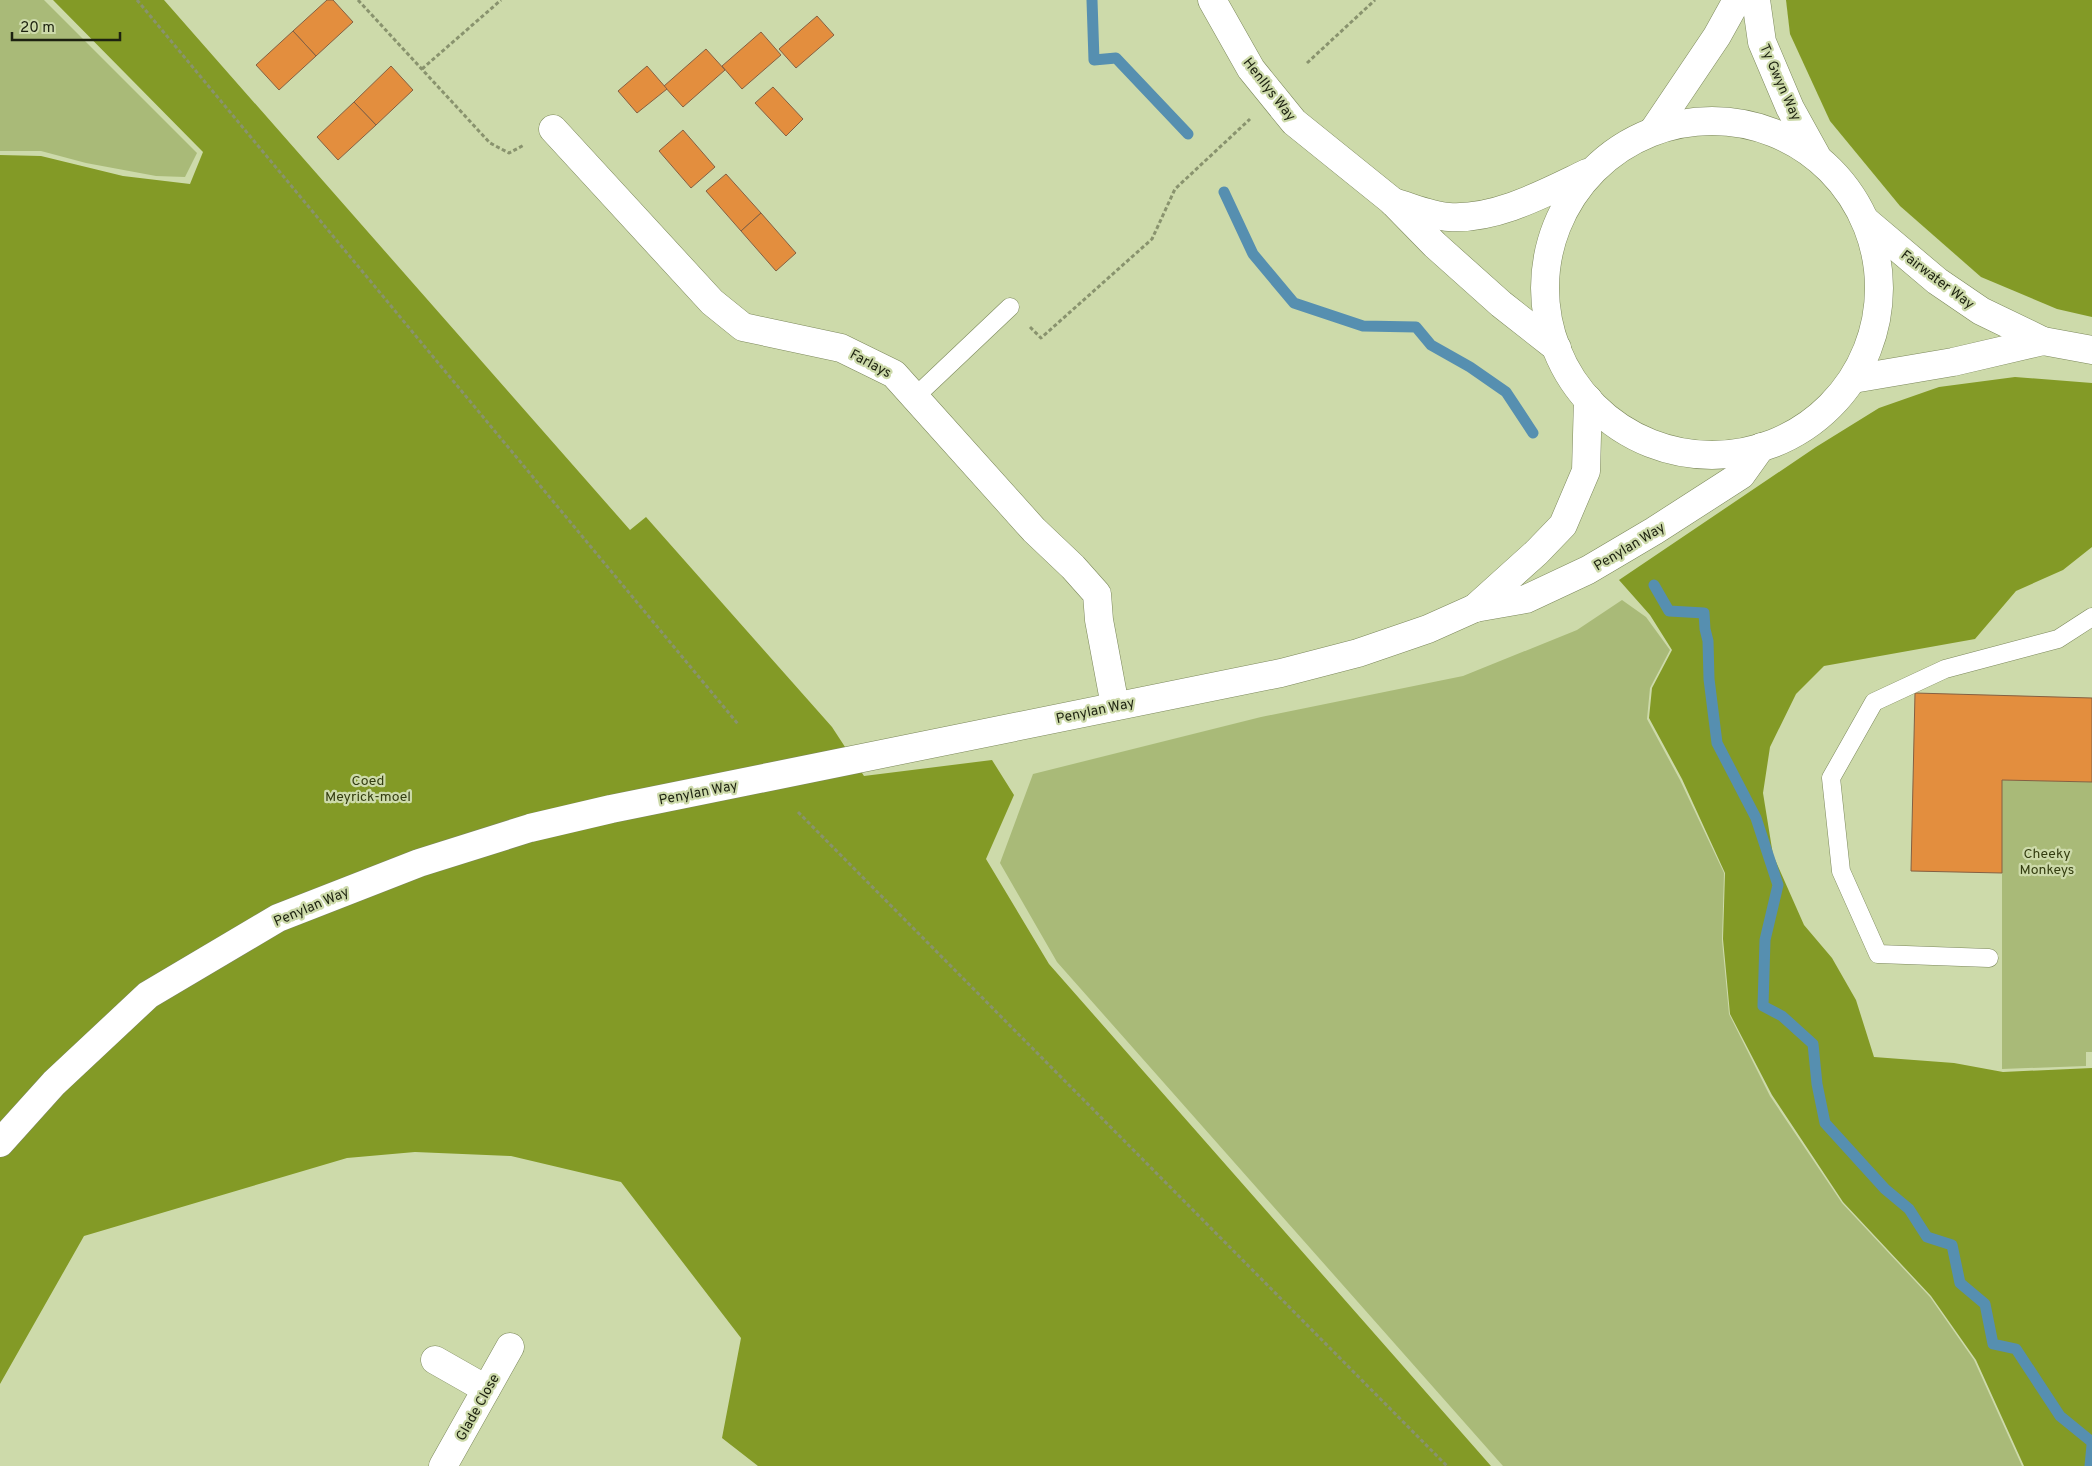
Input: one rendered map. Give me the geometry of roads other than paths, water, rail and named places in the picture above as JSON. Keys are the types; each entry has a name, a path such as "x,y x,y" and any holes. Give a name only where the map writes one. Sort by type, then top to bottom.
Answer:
{"street":[{"name":"Henllys Way","path":"1212,0 1251,68 1294,122 1392,201 1434,245 1501,304 1557,348"},
{"path":"1653,131 1681,93 1737,0"},
{"name":"Ty Gwyn Way","path":"1756,0 1762,42 1790,108 1819,160"},
{"path":"1709,120 1742,123 1774,132 1803,147 1829,168 1850,193 1866,222 1876,253 1879,294 1877,318 1868,350 1853,379 1832,405 1807,426 1778,442 1747,452 1714,455 1682,452 1650,443 1621,428 1595,408 1574,382 1557,348 1548,322 1544,290 1547,257 1560,218 1572,196 1592,170 1617,150 1653,131 1677,123 1709,120"},
{"name":"Farlays","path":"553,129 712,302 736,322 744,327 841,348 894,374 1034,530 1073,566 1097,594 1099,620 1115,706"},
{"name":"Henllys Way","path":"1392,201 1447,217 1477,217 1540,196 1592,170"},
{"name":"Fairwater Way","path":"1866,222 1937,282 1981,311 2043,341 2092,350"},
{"name":"Fairwater Way","path":"1853,379 1953,362 2043,341"},
{"name":"Penylan Way","path":"1475,608 1537,552 1563,525 1586,471 1588,399"},
{"name":"Penylan Way","path":"0,1143 54,1082 148,995 278,918 419,863 530,828 611,809 1281,673 1339,658 1428,629 1475,608 1526,599 1588,570 1654,532 1741,475 1761,447"},
{"name":"Glade Close","path":"443,1466 510,1347"},
{"path":"435,1360 486,1389"}],"lane":[{"path":"915,397 1010,307"},
{"path":"1989,958 1878,954 1841,872 1831,778 1874,702 1945,669 2058,639 2092,617"}],"waterway":[{"path":"1092,0 1094,60 1116,58 1188,134"},
{"path":"1224,192 1253,254 1294,303 1363,326 1416,327 1431,345 1470,367 1506,392 1533,433"},
{"path":"1654,585 1669,611 1704,613 1708,641 1709,679 1717,743 1756,818 1778,885 1765,940 1763,1006 1782,1016 1813,1044 1817,1084 1825,1123 1885,1189 1909,1209 1927,1237 1952,1245 1960,1283 1985,1304 1993,1344 2016,1349 2060,1416 2092,1442"},
{"path":"2090,1466 2092,1445"}],"park label":[{"name":"Coed Meyrick-moel","path":"368,788"},
{"name":"Cheeky Monkeys","path":"2047,862"}]}
